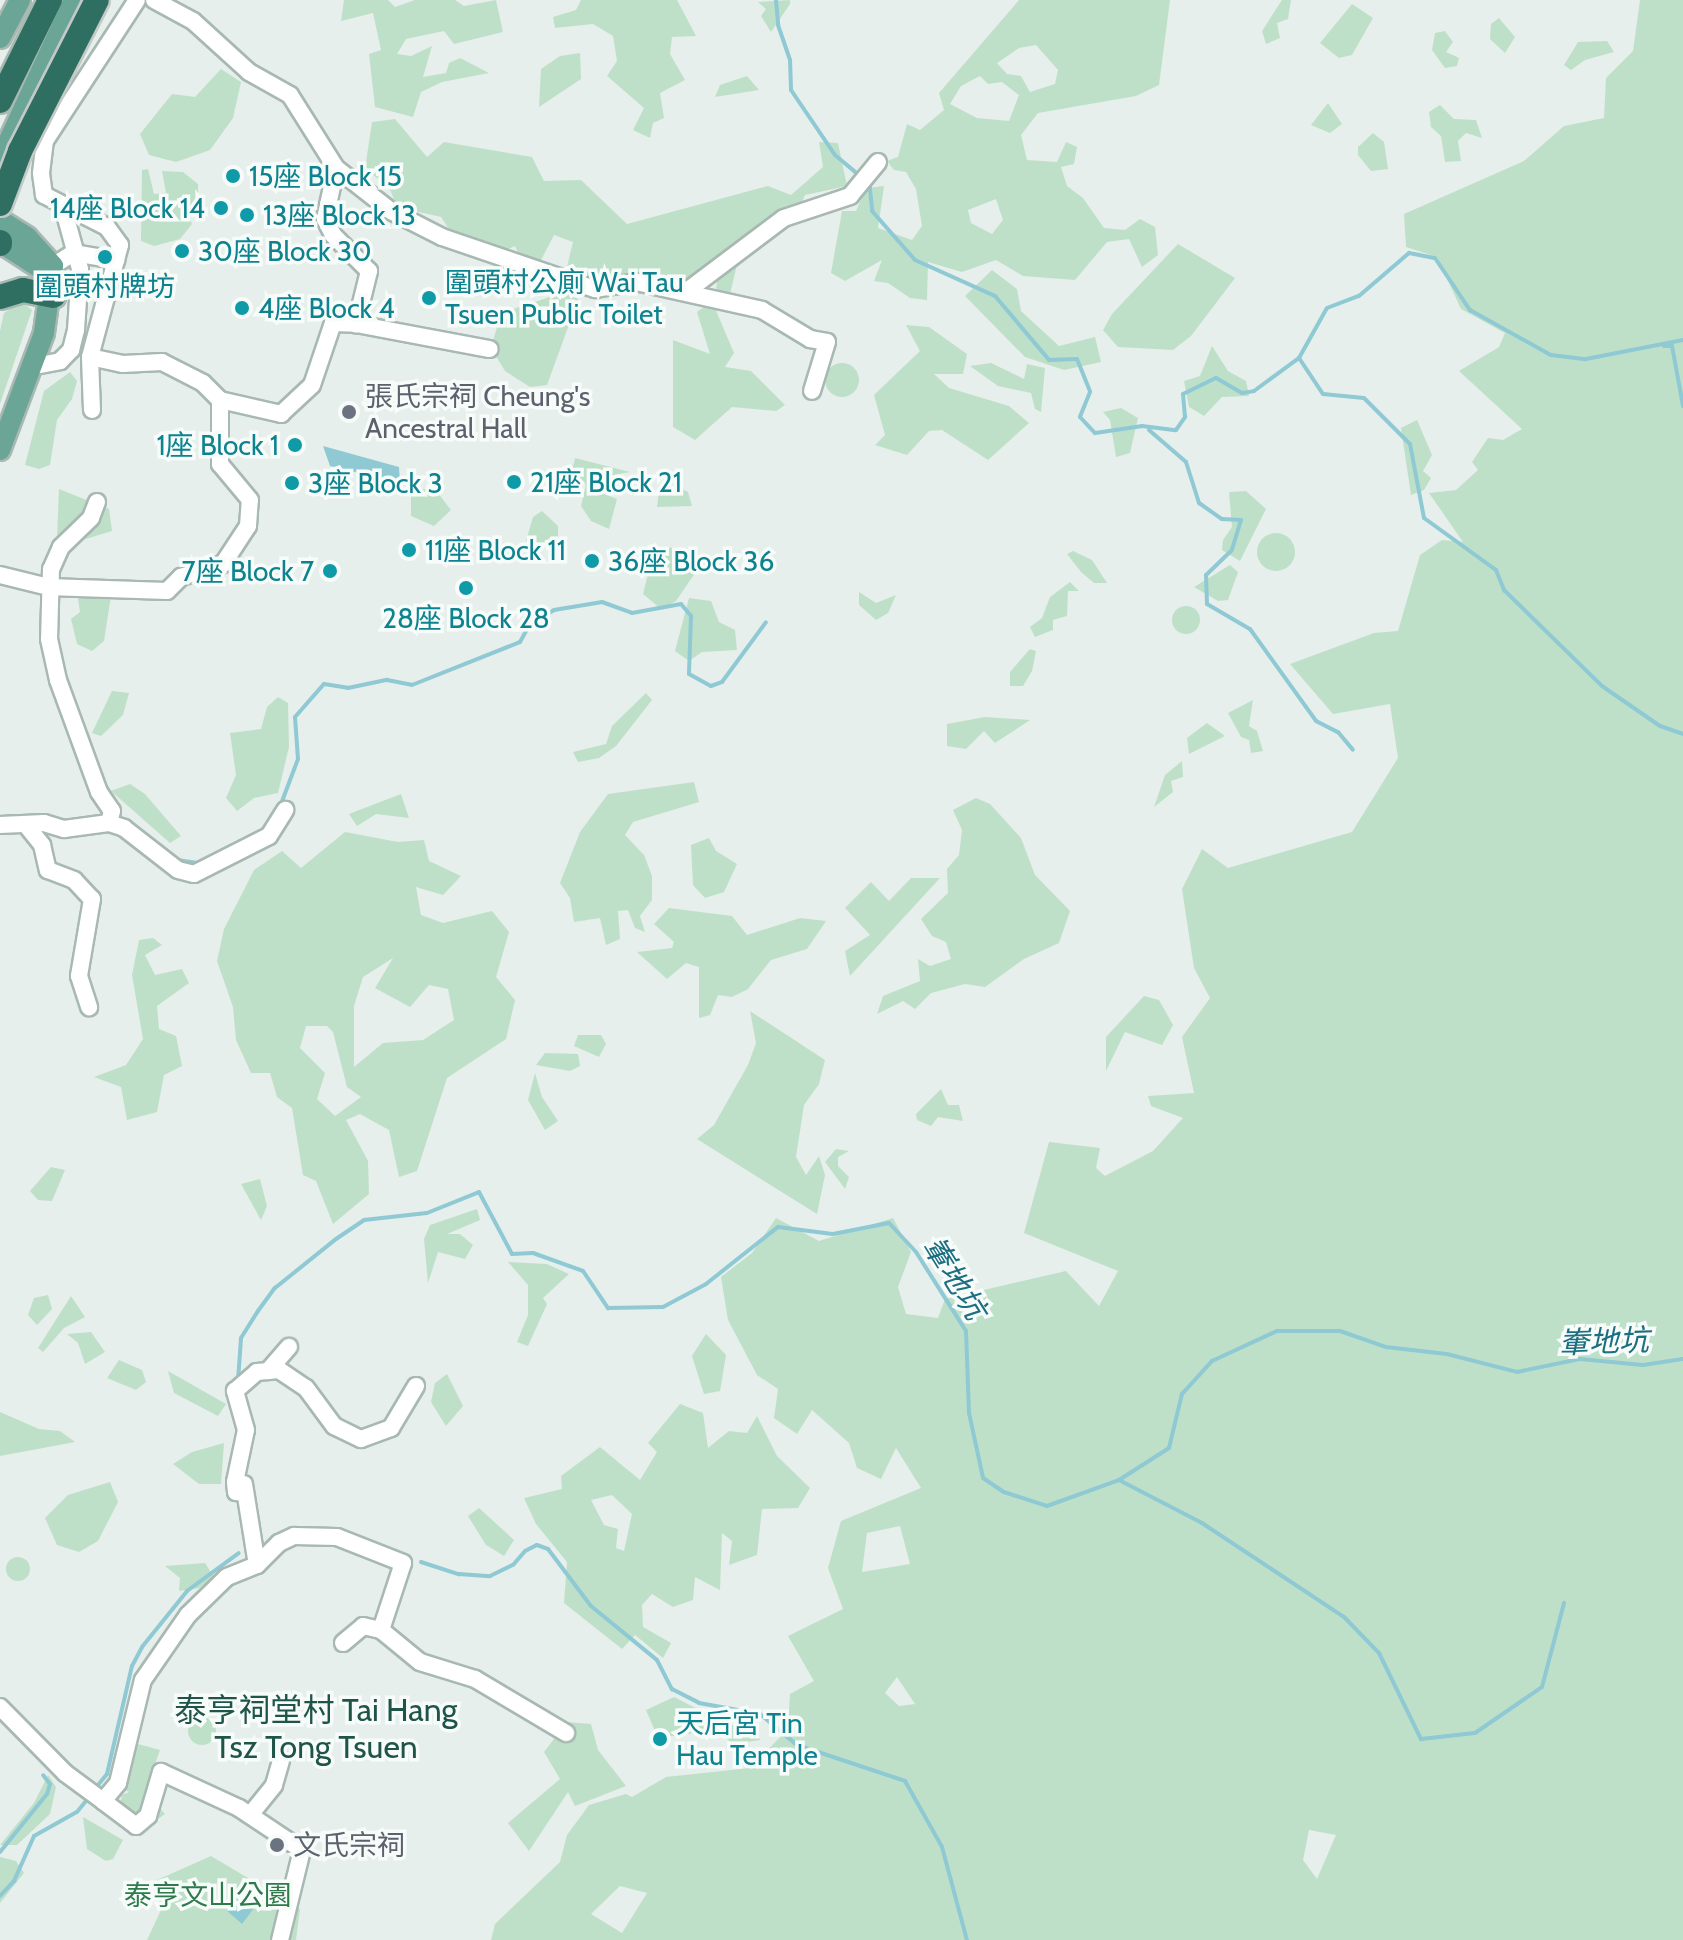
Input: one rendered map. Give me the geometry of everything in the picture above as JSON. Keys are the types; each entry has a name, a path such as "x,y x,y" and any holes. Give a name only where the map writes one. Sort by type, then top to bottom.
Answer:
{"highway":[{"path":"0,104 50,0"},
{"path":"0,229 20,151 97,0"},
{"path":"0,297 52,281"}],"main road":[{"path":"0,38 20,0"},
{"path":"0,450 30,367 52,281 0,229 3,152 74,0"},
{"path":"0,104 30,97"}],"street":[{"path":"92,410 90,357 120,245 107,227 44,195 45,141 137,0"},
{"path":"154,0 193,21 249,72 290,95 336,168 391,211 442,237 595,289 636,282 762,310 810,339 827,342 812,391"},
{"path":"687,291 784,218 838,203 860,186 874,167"},
{"path":"336,168 326,193 325,219 333,235 369,271 356,324"},
{"path":"30,367 60,361 71,350 81,284 63,207"},
{"path":"73,253 116,260"},
{"path":"52,281 73,253"},
{"path":"90,357 123,364 162,362 203,383 220,400 281,414 312,385 333,323 356,324 490,349"},
{"path":"0,575 48,587 167,591 181,577 223,564 248,526 250,500 220,464 220,400"},
{"path":"97,502 91,518 61,547 48,587 58,680 110,818 178,870 194,874 269,836 285,810"},
{"path":"0,825 64,829 110,818"},
{"path":"26,825 42,845 48,870 74,880 92,899 79,976 89,1007"},
{"path":"268,1371 289,1347"},
{"path":"244,1493 236,1492 246,1430 240,1388 257,1372 279,1370 306,1388 334,1426 361,1439 391,1428 416,1386"},
{"path":"246,1461 244,1493 257,1565"},
{"path":"100,1799 118,1783 150,1667 188,1615 227,1577 257,1565 294,1536 337,1537 403,1563 381,1630"},
{"path":"343,1643 363,1626 381,1630 420,1662 475,1679 566,1733"},
{"path":"0,1707 81,1784 136,1826 148,1816 161,1772 250,1815 302,1850 280,1940"},
{"path":"250,1815 274,1785 281,1760"}],"green space":[{"path":"344,0 388,0 395,7 415,0 455,0 464,6 496,0 503,32 454,44 444,31 406,39 397,54 411,56 432,46 423,77 446,73 449,63 460,58 489,73 442,82 421,92 413,117 375,107 369,54 381,50 373,13 341,21"},
{"path":"581,0 677,0 696,36 672,37 670,54 685,80 660,93 664,118 653,123 650,138 633,130 644,108 607,76 617,61 613,36 593,24 555,28 553,17 576,10"},
{"path":"790,0 771,32 761,16 766,9 758,2"},
{"path":"1019,0 1170,0 1159,85 1136,96 1038,113 1021,135 1027,160 1057,162 1066,142 1077,147 1074,164 1061,167 1067,186 1083,198 1104,228 1125,230 1140,219 1155,227 1158,255 1142,267 1129,239 1107,242 1075,280 1023,276 996,260 962,272 928,262 927,300 910,298 888,283 874,281 882,260 845,281 831,273 842,211 856,211 866,188 884,186 878,228 912,240 922,226 916,189 906,172 894,170 887,161 898,157 907,124 920,130 944,110 939,93","holes":["1036,45 1058,70 1055,84 1030,92 1021,76 1007,74 997,63 1019,48","980,76 988,84 1002,82 1019,95 1009,121 977,118 950,104 961,86","996,199 1003,220 992,234 971,223 968,210"]},
{"path":"1282,0 1291,0 1288,19 1277,23 1280,38 1266,44 1262,31"},
{"path":"1640,0 1683,0 1683,1940 491,1940 495,1924 560,1862 567,1835 589,1805 626,1794 632,1797 666,1777 750,1768 788,1729 790,1694 814,1681 788,1636 843,1609 828,1568 841,1521 921,1488 896,1448 881,1479 857,1468 849,1443 812,1410 797,1434 774,1418 778,1389 757,1375 728,1320 721,1277 752,1253 776,1218 819,1241 893,1218 911,1252 898,1287 906,1314 938,1318 945,1299 1066,1271 1099,1306 1118,1271 1024,1233 1049,1142 1100,1148 1096,1168 1105,1176 1153,1151 1183,1118 1151,1106 1148,1096 1194,1093 1182,1037 1210,998 1194,968 1182,889 1202,849 1228,868 1352,832 1398,758 1390,704 1333,714 1290,664 1374,633 1398,631 1420,555 1442,540 1463,542 1429,493 1456,490 1478,470 1472,462 1488,438 1503,440 1522,429 1459,371 1499,347 1505,333 1461,309 1437,257 1406,247 1404,214 1524,161 1564,126 1604,118 1606,78 1633,51","holes":["900,1526 910,1564 862,1572 867,1533","897,1677 915,1704 899,1706 885,1693","1309,1830 1336,1835 1317,1879 1303,1860","620,1886 647,1893 622,1933 591,1914"]},
{"path":"1352,4 1373,18 1352,55 1339,58 1320,43"},
{"path":"1499,18 1515,37 1505,53 1490,39 1491,24"},
{"path":"1445,31 1453,42 1446,52 1459,58 1457,66 1445,68 1432,50 1435,33"},
{"path":"1607,41 1614,52 1585,60 1571,70 1564,65 1578,42"},
{"path":"580,53 581,79 539,107 541,69 560,56"},
{"path":"221,69 241,82 233,118 210,150 176,162 149,155 140,134 172,94 195,97"},
{"path":"747,76 759,90 715,97 720,85"},
{"path":"1328,103 1342,124 1330,133 1311,125"},
{"path":"1440,105 1454,119 1476,120 1482,138 1466,133 1458,141 1461,161 1445,162 1441,136 1431,127 1429,112"},
{"path":"395,119 427,157 444,142 532,157 544,181 581,180 627,224 768,186 791,195 823,167 819,142 838,143 847,186 805,195 795,218 737,265 729,298 716,288 718,278 730,268 702,267 671,292 608,296 604,285 565,275 573,242 554,235 537,268 526,270 515,246 485,260 466,255 441,217 397,207 389,187 365,169 372,122"},
{"path":"1373,133 1384,142 1388,169 1371,171 1358,155 1358,147"},
{"path":"148,169 154,194 166,193 162,171 183,172 198,184 198,205 185,208 192,224 180,239 154,246 141,241 142,170"},
{"path":"1178,244 1235,278 1191,336 1173,350 1118,347 1103,330 1112,314"},
{"path":"992,270 1017,289 1021,311 1059,346 1095,337 1101,362 1064,370 1025,357 965,296"},
{"path":"571,290 578,300 547,385 530,387 505,371 491,348 501,313"},
{"path":"21,301 32,310 0,404 0,331 4,313"},
{"path":"712,301 734,353 725,367 751,371 785,405 776,411 732,407 695,440 673,427 673,340 710,354 697,312"},
{"path":"906,325 929,327 967,354 963,374 934,374 949,388 1009,406 1029,423 988,460 942,430 929,431 907,455 875,445 885,435 874,395 920,351"},
{"path":"1212,346 1228,371 1246,381 1249,396 1222,397 1204,416 1189,407 1184,381 1200,376"},
{"path":"842,363 854,368 859,380 854,392 842,397 830,392 825,380 830,368"},
{"path":"991,363 1024,379 1027,364 1045,368 1041,412 1035,409 1031,393 998,386 970,366"},
{"path":"70,372 77,381 72,399 57,420 50,465 39,469 25,465 44,391"},
{"path":"1121,408 1138,418 1130,453 1116,457 1110,420 1103,412"},
{"path":"1417,420 1432,455 1423,471 1431,478 1424,490 1411,495 1401,428"},
{"path":"575,458 630,472 608,476 594,490 617,499 609,529 591,521 581,506 586,485 571,474"},
{"path":"675,485 688,492 692,506 657,507 659,491"},
{"path":"59,489 109,509 112,531 76,542 57,539"},
{"path":"411,489 435,489 451,510 434,526 411,516"},
{"path":"1246,491 1266,509 1240,561 1222,550 1223,540 1232,527 1229,492"},
{"path":"542,511 558,526 558,545 526,541 533,517"},
{"path":"1276,533 1289,539 1295,552 1289,565 1276,571 1263,565 1257,552 1263,539"},
{"path":"661,547 680,548 695,573 676,601 661,609 643,594 654,550"},
{"path":"1073,551 1092,560 1107,583 1094,583 1081,572 1067,554"},
{"path":"1230,565 1238,572 1228,600 1218,601 1194,587"},
{"path":"1070,582 1079,591 1068,591 1067,616 1053,620 1053,630 1035,637 1030,627 1042,618 1050,597"},
{"path":"859,592 876,603 896,595 888,613 876,620 859,605"},
{"path":"77,593 111,596 104,641 92,651 77,644 71,619 80,612"},
{"path":"689,598 711,601 719,622 735,630 737,650 702,652 689,661 675,651"},
{"path":"1186,606 1196,610 1200,620 1196,630 1186,634 1176,630 1172,620 1176,610"},
{"path":"1030,649 1036,651 1032,671 1023,686 1010,686 1010,672"},
{"path":"112,691 129,693 123,715 101,736 92,733"},
{"path":"646,693 652,700 616,746 599,758 578,762 573,752 606,744 612,726"},
{"path":"278,697 288,703 289,747 278,793 254,798 237,811 226,798 236,775 230,733 261,729 267,707"},
{"path":"1253,700 1249,726 1257,731 1263,751 1251,753 1249,740 1241,737 1228,713"},
{"path":"985,717 1030,720 995,743 984,731 966,749 947,746 947,724"},
{"path":"1207,723 1225,736 1189,754 1187,738"},
{"path":"1182,761 1183,777 1171,781 1173,792 1154,807 1165,775"},
{"path":"694,782 699,802 633,822 625,835 644,855 652,876 652,900 640,916 645,932 635,928 628,910 618,911 620,939 606,945 600,918 574,922 570,898 560,883 580,832 608,794"},
{"path":"130,784 145,794 181,836 170,843 111,791"},
{"path":"401,794 409,818 376,814 357,826 349,814"},
{"path":"976,798 990,804 1021,838 1035,875 1070,911 1059,943 1024,959 985,987 965,984 931,993 915,1009 903,1001 877,1014 883,996 920,981 918,959 930,966 951,959 946,942 932,936 921,919 948,893 947,869 959,855 962,830 953,810"},
{"path":"345,832 398,842 424,840 429,861 461,876 443,895 416,887 421,915 443,923 492,911 509,932 496,977 515,1000 506,1039 447,1078 417,1171 399,1177 389,1130 360,1114 346,1120 368,1161 369,1194 333,1224 316,1181 303,1175 292,1108 277,1097 270,1073 251,1073 236,1040 233,1007 217,961 224,929 254,870 282,851 301,868","holes":["393,958 375,988 410,1007 429,985 448,989 454,1020 423,1040 383,1043 354,1067 354,1006 363,977","306,1026 327,1026 333,1032 347,1087 361,1097 335,1116 317,1099 325,1073 300,1048"]},
{"path":"709,838 716,851 737,864 724,892 705,898 693,885 691,845"},
{"path":"911,878 940,878 850,976 845,951 870,935 845,908 871,882 889,901"},
{"path":"669,908 732,916 747,935 800,918 826,921 807,949 771,960 748,989 732,997 718,995 710,1015 699,1018 699,967 686,963 667,979 637,952 672,948 674,942 654,924"},
{"path":"153,938 162,945 145,955 155,975 182,969 189,983 157,1006 159,1029 176,1036 182,1066 164,1075 157,1112 127,1120 121,1087 94,1077 126,1065 143,1039 132,975 139,940"},
{"path":"1144,996 1159,1000 1173,1025 1162,1045 1125,1032 1106,1071 1106,1037"},
{"path":"750,1011 825,1060 819,1084 804,1105 796,1157 806,1175 819,1156 825,1175 817,1214 697,1139 714,1125 748,1065 756,1043"},
{"path":"578,1035 601,1035 606,1044 599,1057 574,1046"},
{"path":"545,1053 578,1054 580,1066 570,1071 536,1065"},
{"path":"535,1073 542,1097 558,1121 545,1130 528,1100"},
{"path":"941,1089 948,1105 959,1105 963,1121 938,1117 931,1126 917,1120 916,1114"},
{"path":"836,1149 849,1151 838,1157 838,1166 849,1177 845,1189 825,1162"},
{"path":"51,1167 65,1170 52,1201 38,1200 30,1191"},
{"path":"260,1179 267,1206 261,1220 241,1184"},
{"path":"477,1209 480,1220 447,1234 460,1234 473,1245 465,1259 438,1252 428,1283 424,1239 430,1225"},
{"path":"508,1262 547,1264 569,1274 543,1298 547,1304 528,1346 517,1342 528,1315 528,1285"},
{"path":"48,1295 52,1309 37,1325 28,1315 34,1298"},
{"path":"71,1296 85,1317 64,1328 43,1352 38,1348"},
{"path":"91,1332 105,1352 85,1364 78,1343 67,1334"},
{"path":"706,1334 726,1355 720,1391 704,1394 692,1356"},
{"path":"119,1360 142,1370 146,1382 136,1390 107,1378"},
{"path":"168,1371 226,1404 218,1416 174,1393"},
{"path":"447,1374 463,1406 446,1426 431,1402 435,1383"},
{"path":"680,1404 703,1413 708,1448 729,1431 747,1433 757,1416 777,1456 810,1488 798,1508 762,1509 757,1555 729,1565 732,1541 722,1533 720,1590 695,1577 693,1600 673,1607 652,1594 642,1605 643,1627 671,1643 663,1658 635,1635 622,1649 564,1603 567,1562 536,1524 524,1498 562,1489 561,1476 600,1447 640,1480 657,1452 648,1443","holes":["612,1495 632,1514 624,1551 616,1548 618,1529 604,1525 591,1500"]},
{"path":"0,1412 39,1429 60,1431 75,1442 0,1456"},
{"path":"224,1443 221,1484 199,1484 173,1464 192,1452"},
{"path":"110,1482 118,1502 98,1541 79,1552 57,1545 45,1518 68,1495"},
{"path":"479,1508 514,1540 504,1556 486,1545 468,1516"},
{"path":"18,1557 29,1564 30,1569 23,1580 18,1581 7,1574 6,1569 13,1558"},
{"path":"205,1563 214,1577 199,1588 179,1591 180,1578 165,1566"},
{"path":"674,1697 727,1724 756,1729 760,1740 733,1744 717,1730 658,1738 646,1710"},
{"path":"202,1717 212,1721 216,1731 212,1741 202,1745 192,1741 188,1731 192,1721"},
{"path":"567,1722 591,1724 598,1750 626,1786 575,1806 568,1792 529,1851 508,1823 560,1779 544,1752"},
{"path":"138,1744 160,1750 145,1792 165,1814 148,1826 119,1809 122,1795 129,1792 125,1790"},
{"path":"48,1775 56,1787 50,1814 17,1845 0,1845 34,1803"},
{"path":"83,1817 123,1840 113,1859 106,1861 87,1849"},
{"name":"泰亨文山公園","path":"211,1856 300,1909 296,1940 147,1940 161,1910 157,1880"},
{"path":"0,1857 16,1861 24,1873 0,1903"}],"water":[{"path":"323,446 399,467 400,483 330,466"},
{"path":"239,1886 261,1899 242,1924 227,1911"}],"waterway":[{"path":"776,0 778,25 790,60 791,90 835,155 861,177"},
{"path":"869,180 872,211 915,260 995,296 1049,360 1077,359 1090,392 1080,417 1095,433 1142,426 1176,430 1185,417 1183,394 1216,378 1242,393 1254,391 1299,358 1327,308 1359,296 1409,253 1435,258 1470,310 1551,355 1586,359 1683,340"},
{"path":"1664,346 1672,346 1683,406"},
{"path":"1299,358 1323,394 1364,398 1410,444 1424,518 1496,570 1504,590 1602,686 1660,726 1683,734"},
{"path":"1149,430 1186,462 1199,503 1222,519 1241,520 1232,550 1206,575 1207,604 1250,629 1316,721 1338,732 1353,750"},
{"path":"281,804 298,759 295,717 324,684 348,688 387,680 412,685 520,642 530,624 554,610 602,602 632,613 681,604 691,616 689,674 711,686 722,682 766,622"},
{"path":"2,817 33,816"},
{"path":"69,821 107,816"},
{"path":"116,817 145,835"},
{"path":"210,858 266,829"},
{"path":"177,860 198,863"},
{"name":"輋地坑","path":"238,1381 241,1338 258,1311 275,1288 336,1239 364,1220 427,1213 479,1192 512,1254 533,1253 583,1271 608,1308 663,1307 706,1284 778,1227 833,1234 889,1223 916,1252 966,1331 969,1413 983,1478 1004,1492 1047,1506 1119,1480 1169,1448 1182,1394 1212,1361 1277,1331 1340,1331 1386,1347 1447,1354 1517,1372 1580,1359 1643,1365 1683,1359"},
{"name":"輋地坑","path":"244,1396 253,1430"},
{"name":"輋地坑","path":"249,1454 252,1438"},
{"path":"1119,1480 1202,1523 1344,1617 1379,1653 1421,1739 1475,1733 1542,1687 1564,1603"},
{"path":"421,1562 459,1574 490,1576 513,1565 525,1551 537,1545 548,1549 591,1606 657,1660 672,1689 699,1703 760,1714 797,1745 905,1781 942,1847 967,1940"},
{"path":"94,1790 107,1774 132,1666 142,1647 187,1591 239,1553"},
{"path":"0,1852 47,1794 50,1784 43,1775"},
{"path":"0,1896 14,1881 34,1836 77,1812 89,1797"}],"place":[{"name":"15座 Block 15","path":"233,176"},
{"name":"14座 Block 14","path":"221,208"},
{"name":"13座 Block 13","path":"247,215"},
{"name":"30座 Block 30","path":"182,251"},
{"name":"圍頭村牌坊","path":"105,257"},
{"name":"圍頭村公廁 Wai Tau Tsuen Public Toilet","path":"429,298"},
{"name":"4座 Block 4","path":"242,308"},
{"name":"張氏宗祠 Cheung's Ancestral Hall","path":"349,412"},
{"name":"1座 Block 1","path":"295,445"},
{"name":"21座 Block 21","path":"514,482"},
{"name":"3座 Block 3","path":"292,483"},
{"name":"11座 Block 11","path":"409,550"},
{"name":"36座 Block 36","path":"592,561"},
{"name":"7座 Block 7","path":"330,571"},
{"name":"28座 Block 28","path":"466,588"},
{"name":"天后宮 Tin Hau Temple","path":"660,1739"},
{"name":"文氏宗祠","path":"277,1845"}],"district":[{"name":"泰亨祠堂村 Tai Hang Tsz Tong Tsuen","path":"316,1730"}]}
